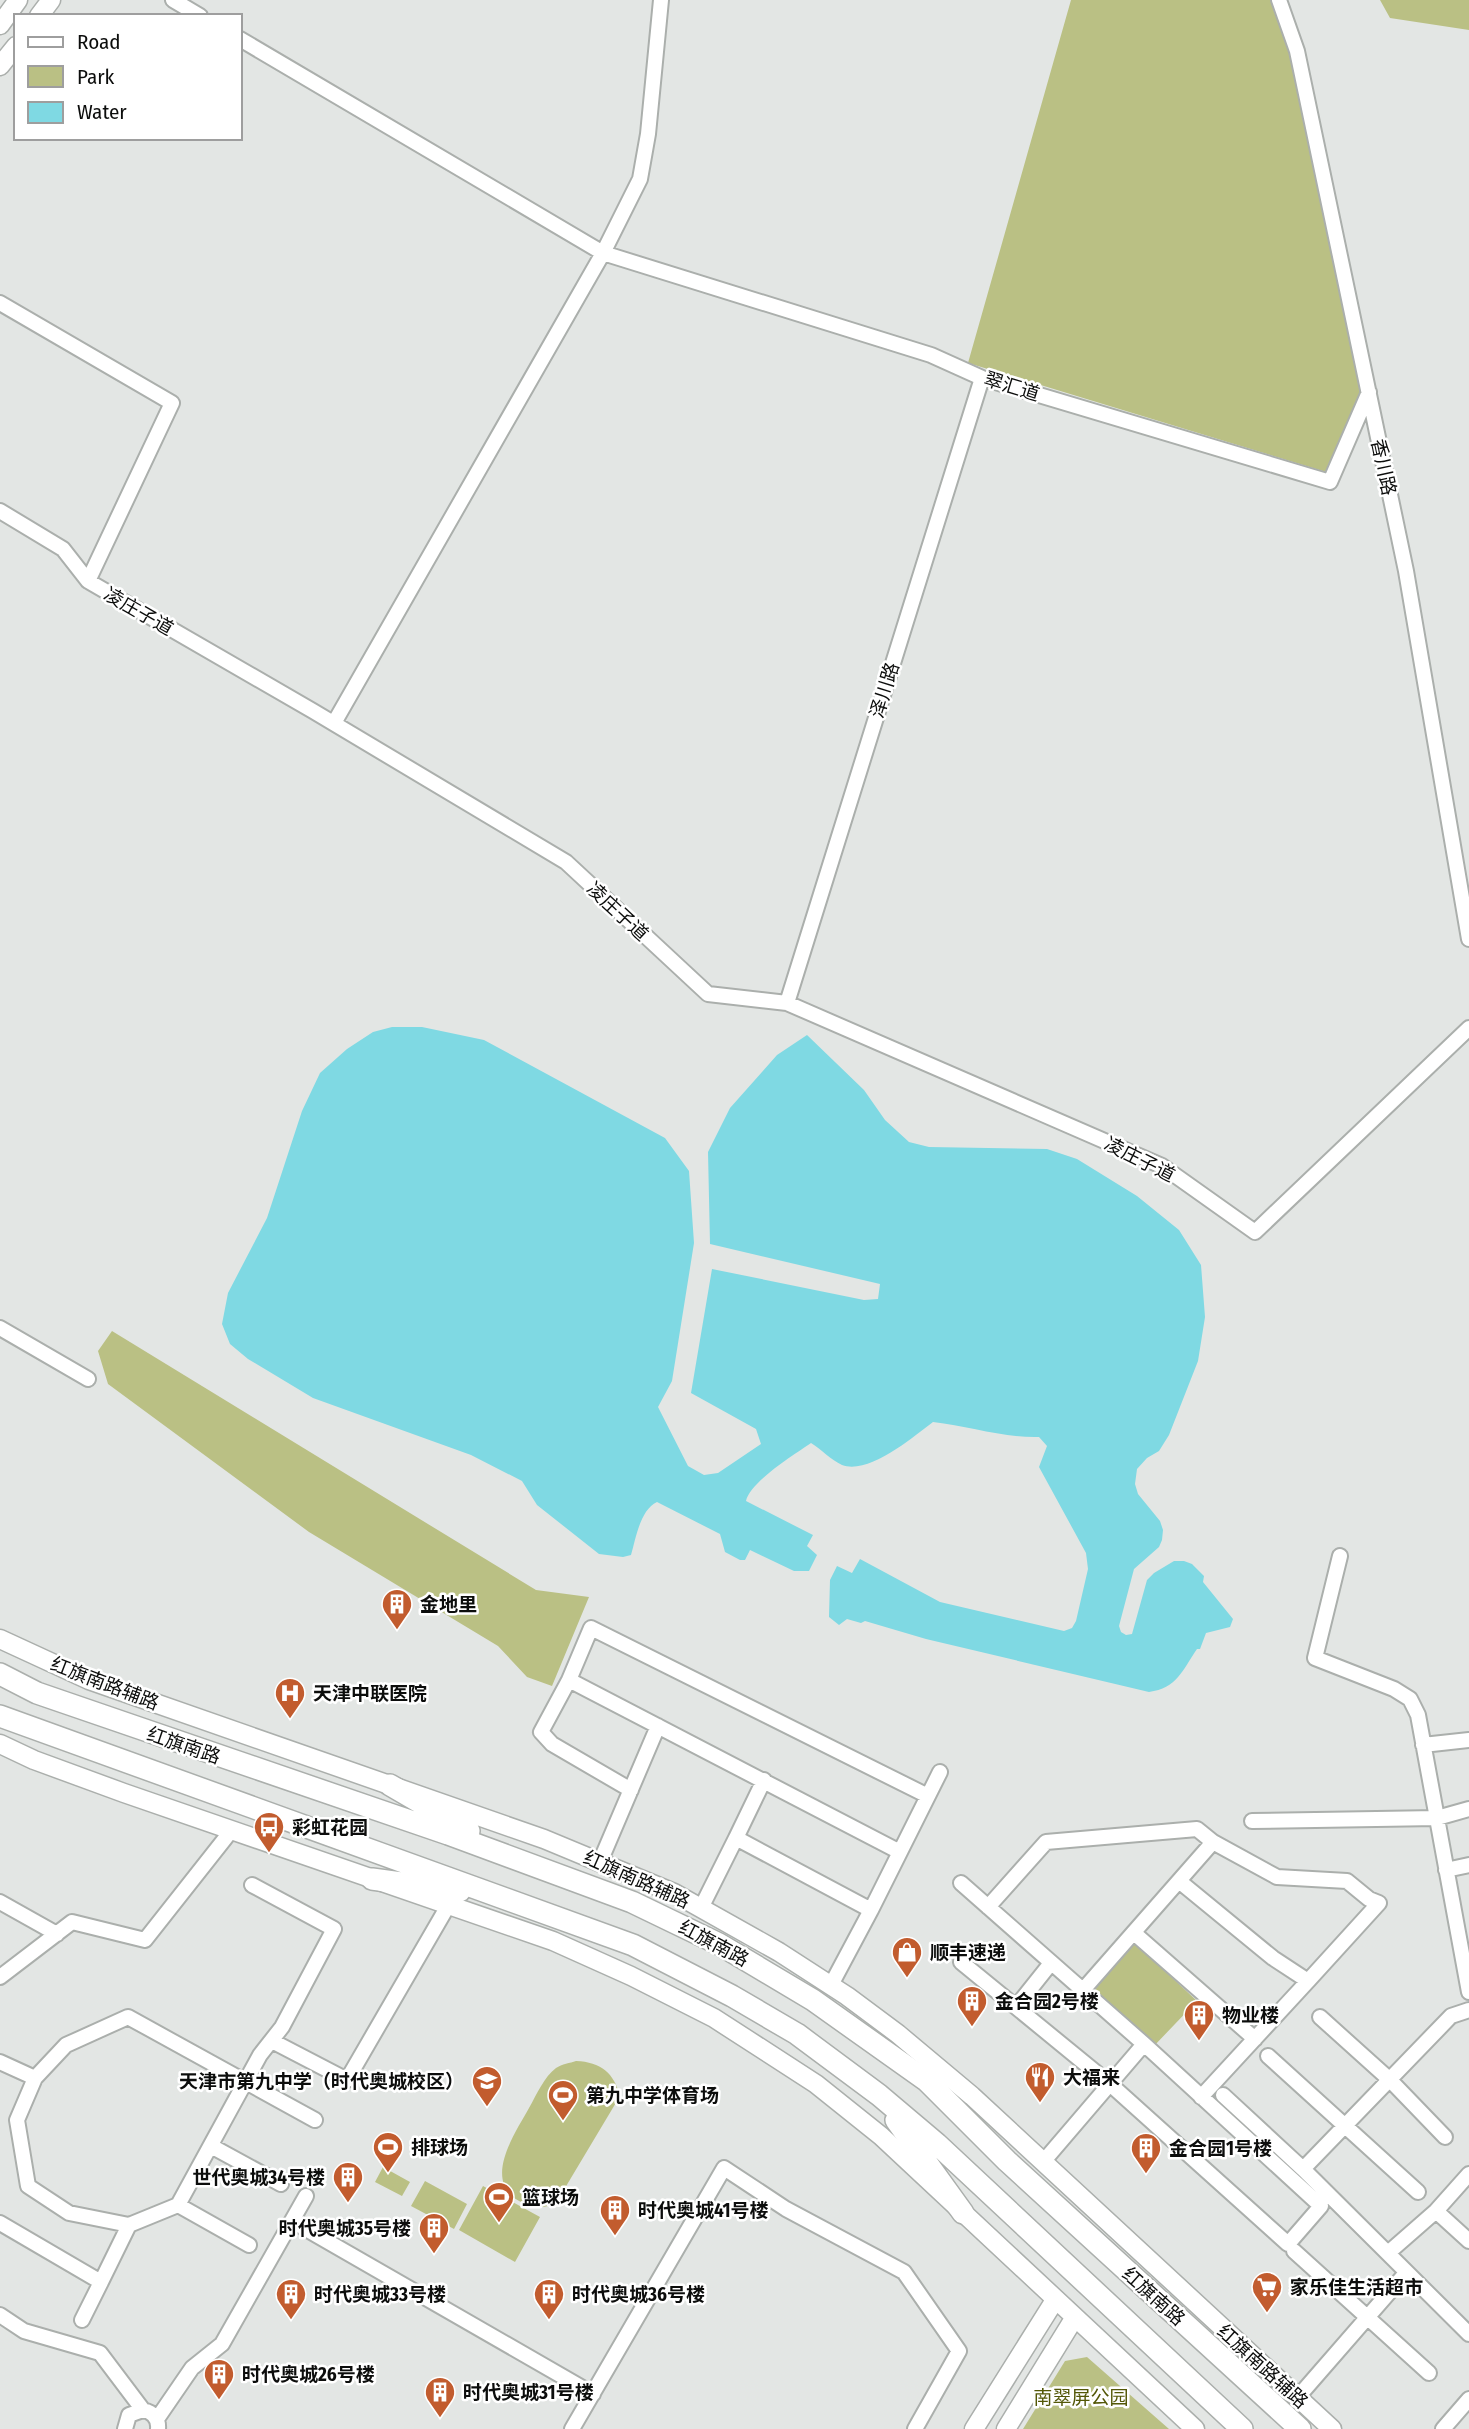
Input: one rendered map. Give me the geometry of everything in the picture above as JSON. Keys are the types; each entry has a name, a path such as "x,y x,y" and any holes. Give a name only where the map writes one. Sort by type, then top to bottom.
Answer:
{"highway":[{"name":"红旗南路","path":"0,1674 37,1693 519,1860 632,1902 719,1944 813,2000 927,2081 1007,2161 1300,2429"},
{"name":"红旗南路","path":"0,1716 633,1945 732,1996 797,2034 878,2095 947,2154 1242,2429"},
{"path":"390,1785 519,1860"},
{"path":"372,1879 500,1897"},
{"path":"878,2095 963,2213"}],"main road":[{"path":"0,25 18,0"},
{"path":"0,66 14,48"},
{"name":"红旗南路辅路","path":"0,1639 89,1680 544,1839 674,1893 779,1952 831,1985 898,2035 972,2096 1332,2429"},
{"path":"0,1744 34,1760 231,1831 554,1941 631,1976 750,2040 816,2084 912,2164 1195,2429"},
{"path":"974,2429 1055,2300"},
{"path":"1006,2429 1075,2317"}],"street":[{"path":"173,0 197,14"},
{"path":"334,723 603,253 640,179 648,134 662,0"},
{"name":"香川路","path":"1279,0 1297,51 1406,571 1469,939"},
{"name":"翠汇道","path":"242,40 603,253 931,355 982,378 1330,482 1369,392"},
{"name":"凌庄子道","path":"0,303 172,403 89,582 334,723 566,862 708,994 787,1003 1162,1166 1255,1232 1469,1028"},
{"name":"泽川路","path":"787,1003 982,378"},
{"path":"0,511 63,549 89,582"},
{"path":"0,1328 88,1379"},
{"path":"1340,1556 1315,1658 1394,1689 1410,1699 1418,1715 1446,1870 1463,1932 1469,1988"},
{"path":"631,1790 552,1744 541,1731 569,1680 591,1628 928,1796"},
{"path":"569,1680 900,1852"},
{"path":"600,1862 658,1726"},
{"path":"1423,1745 1469,1740"},
{"path":"831,1985 940,1772"},
{"path":"701,1908 764,1780"},
{"path":"1252,1821 1437,1818 1469,1809"},
{"path":"988,1907 1046,1842 1197,1829 1213,1842 1277,1877 1348,1881 1369,1899 1379,1903 1201,2096"},
{"path":"0,1977 72,1922 145,1940 231,1831"},
{"path":"736,1838 871,1910"},
{"path":"1083,1990 1213,1842"},
{"path":"1446,1870 1469,1865"},
{"path":"1179,1881 1273,1958 1308,1981"},
{"path":"961,1883 1321,2206 1288,2244 1110,2084 961,1962"},
{"path":"252,1885 334,1929 272,2041 260,2055 245,2082 211,2146 178,2205 129,2225 69,2213 28,2186 17,2120 35,2078 66,2045 128,2017 245,2082 315,2120"},
{"path":"0,1902 57,1934"},
{"path":"272,2041 347,2080 449,1904"},
{"path":"1134,1933 1255,2039"},
{"path":"1016,2007 1051,1962"},
{"path":"1303,2169 1451,2016 1469,2010"},
{"path":"1320,2017 1390,2080 1445,2137"},
{"path":"1043,2162 1144,2045"},
{"path":"1268,2056 1418,2192"},
{"path":"0,2062 35,2078"},
{"path":"1223,2095 1303,2169 1469,2334"},
{"path":"211,2146 281,2184"},
{"path":"572,2429 724,2168 786,2209 904,2272 959,2351 915,2429"},
{"path":"1388,2253 1436,2211 1469,2174"},
{"path":"125,2429 129,2415 143,2410 149,2411 158,2424 192,2368 222,2344 306,2196"},
{"path":"178,2205 248,2245"},
{"path":"1436,2211 1469,2241"},
{"path":"292,2221 593,2394"},
{"path":"0,2223 101,2282"},
{"path":"82,2320 129,2225"},
{"path":"1294,2250 1429,2373"},
{"path":"1298,2397 1406,2273"},
{"path":"0,2315 24,2331 100,2353 143,2410"},
{"path":"1443,2429 1469,2399"}],"green space":[{"path":"1071,0 1271,0 1296,64 1362,394 1326,472 968,363"},
{"path":"1380,0 1469,0 1469,30 1390,18"},
{"path":"112,1331 536,1590 589,1597 552,1686 527,1677 498,1646 309,1532 108,1384 98,1351"},
{"path":"1134,1942 1197,2001 1153,2047 1091,1989"},
{"name":"第九中学体育场","path":"576,2061 593,2064 605,2070 614,2081 620,2096 556,2203 541,2207 525,2204 511,2196 504,2185 504,2159 509,2145 548,2076 558,2067"},
{"name":"排球场","path":"383,2167 410,2182 402,2196 375,2182"},
{"name":"篮球场","path":"425,2181 467,2204 454,2229 411,2206"},
{"name":"篮球场","path":"483,2186 540,2217 515,2262 459,2230"},
{"name":"南翠屏公园","path":"1087,2357 1169,2429 1023,2429 1065,2361"}],"water":[{"path":"392,1027 422,1027 484,1040 665,1138 689,1171 694,1243 672,1381 658,1407 688,1466 704,1475 718,1473 761,1444 756,1429 691,1393 712,1269 864,1300 878,1299 880,1284 710,1244 708,1152 730,1108 777,1055 807,1035 864,1090 885,1120 909,1142 929,1147 1047,1149 1077,1159 1137,1196 1179,1230 1201,1265 1205,1317 1198,1361 1169,1435 1159,1451 1147,1458 1137,1469 1135,1484 1138,1494 1160,1521 1162,1540 1159,1547 1134,1569 1119,1626 1121,1632 1132,1634 1147,1580 1174,1561 1184,1561 1192,1564 1204,1576 1203,1582 1233,1619 1230,1627 1206,1633 1200,1649 1197,1649 1178,1677 1166,1687 1149,1692 926,1639 865,1621 861,1623 847,1619 839,1625 829,1617 830,1580 837,1566 852,1573 860,1559 940,1602 1064,1631 1072,1628 1088,1569 1086,1553 1039,1467 1047,1446 1039,1437 1012,1436 933,1422 890,1453 865,1465 853,1467 838,1463 811,1443 764,1477 746,1501 813,1535 807,1546 817,1555 809,1571 794,1571 750,1550 745,1560 740,1560 725,1552 720,1534 657,1502 646,1511 631,1555 623,1557 599,1554 537,1505 522,1481 471,1455 313,1398 248,1359 230,1344 222,1324 228,1293 267,1218 302,1111 320,1073 347,1049 373,1032"}],"place":[{"name":"金地里","path":"397,1631"},
{"name":"天津中联医院","path":"290,1720"},
{"name":"彩虹花园","path":"269,1854"},
{"name":"顺丰速递","path":"907,1979"},
{"name":"金合园2号楼","path":"972,2028"},
{"name":"物业楼","path":"1199,2042"},
{"name":"大福来","path":"1040,2104"},
{"name":"天津市第九中学（时代奥城校区）","path":"487,2108"},
{"name":"第九中学体育场","path":"563,2122"},
{"name":"排球场","path":"388,2174"},
{"name":"金合园1号楼","path":"1146,2175"},
{"name":"世代奥城34号楼","path":"348,2204"},
{"name":"篮球场","path":"499,2224"},
{"name":"时代奥城41号楼","path":"615,2237"},
{"name":"时代奥城35号楼","path":"434,2255"},
{"name":"家乐佳生活超市","path":"1267,2314"},
{"name":"时代奥城33号楼","path":"291,2321"},
{"name":"时代奥城36号楼","path":"549,2321"},
{"name":"时代奥城26号楼","path":"219,2401"},
{"name":"时代奥城31号楼","path":"440,2419"}]}
